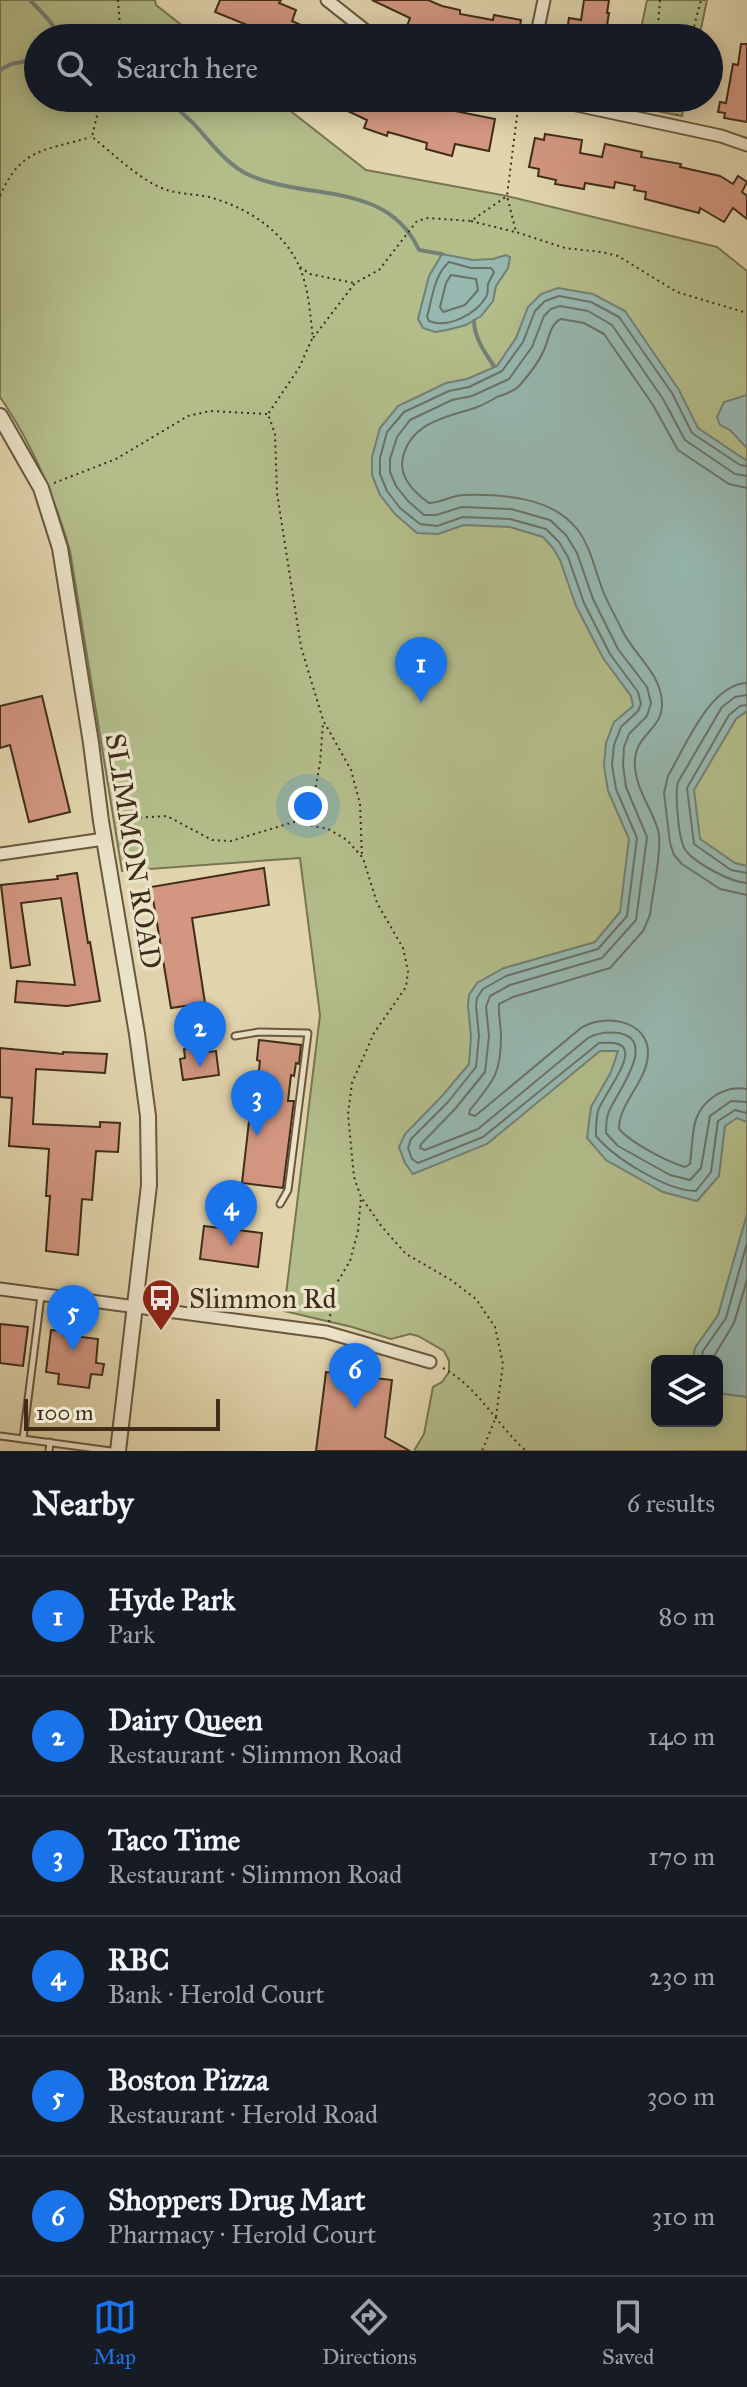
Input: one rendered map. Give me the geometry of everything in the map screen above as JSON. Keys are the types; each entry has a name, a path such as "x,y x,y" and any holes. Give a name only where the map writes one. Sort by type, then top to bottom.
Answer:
{"street":[{"path":"327,0 357,24"},
{"path":"539,24 544,0"},
{"path":"609,112 721,136 747,145"},
{"name":"SLIMMON ROAD","path":"0,416 41,488 60,548 148,1116 149,1185 118,1451"},
{"path":"0,854 104,839"},
{"path":"0,1289 326,1332 430,1362"}],"lane":[{"path":"235,1036 259,1032 308,1033 288,1190 280,1204"},
{"path":"23,1439 41,1295"},
{"path":"0,1436 111,1451"},
{"path":"49,1451 50,1442"}],"path":[{"path":"118,0 120,24"},
{"path":"658,24 660,0"},
{"path":"695,24 701,0"},
{"path":"92,137 98,112"},
{"path":"516,232 507,196 520,112"},
{"path":"676,112 678,117"},
{"path":"0,196 8,177 20,163 36,153 92,137"},
{"path":"92,137 129,168 165,189 209,197 261,220 280,238 299,266 310,274 355,283"},
{"path":"471,221 507,196"},
{"path":"268,414 299,368 313,338 355,283 379,270 417,221 428,218 471,221 565,248 618,256 677,292 747,313"},
{"path":"299,266 313,338"},
{"path":"59,482 116,459 188,416 210,411 268,414"},
{"path":"268,414 275,434 277,493 301,647 323,720 351,770 360,804 367,876 377,903 403,948 408,971 406,987 374,1033 352,1083 348,1114 354,1177 361,1197 406,1254 451,1280 476,1299 495,1327 503,1364 496,1417 482,1451"},
{"path":"294,822 314,796 323,720"},
{"path":"101,821 167,816 212,840 231,841 294,822 328,829 347,840 363,858"},
{"path":"326,1332 335,1286 350,1261 358,1231 361,1197"},
{"path":"430,1362 457,1376 526,1451"}],"green space":[{"path":"0,0 155,0 156,5 180,24 24,24 24,112 292,112 366,170 507,196 717,247 747,271 747,1451 414,1451 424,1434 433,1387 442,1382 449,1372 449,1361 444,1351 410,1334 391,1339 284,1311 320,1015 300,858 122,871 70,551 41,471 23,433 0,397"},
{"path":"647,0 707,0 702,24 642,24"},
{"path":"662,112 683,112 682,116"}],"water":[{"path":"442,254 473,260 510,257 508,268 496,286 493,301 481,316 466,325 435,332 423,328 418,319 429,276"},
{"path":"558,288 593,294 625,311 679,390 698,428 747,461 747,711 736,719 694,790 700,839 735,863 747,866 747,1122 737,1118 725,1126 719,1176 697,1201 663,1192 606,1160 587,1138 591,1107 611,1072 618,1051 600,1051 487,1144 413,1174 399,1147 405,1134 469,1064 469,995 477,983 504,968 595,942 620,912 629,839 608,791 604,766 606,743 614,722 633,706 631,696 603,658 576,606 560,560 543,537 510,527 464,525 438,534 417,533 395,514 380,495 372,475 372,457 380,428 398,406 446,383 467,379 497,366 516,338 528,307 541,294"},
{"path":"747,395 747,448 730,430 720,425 717,417 724,402"},
{"path":"747,1214 747,1397 723,1394 723,1355 693,1355 718,1315"}],"building":[{"path":"220,0 281,0 279,3 296,10 292,21 299,24 244,24 215,12"},
{"path":"372,0 428,0 460,10 460,14 493,20 494,15 521,20 520,24 408,24 410,18"},
{"path":"584,0 609,0 607,24 568,24 569,18 581,20"},
{"path":"741,44 747,44 747,122 724,118 725,113 718,112 723,112 723,102 726,103 733,64 738,65"},
{"path":"350,112 460,112 495,119 489,151 455,144 452,156 426,149 427,143 388,132 387,136 364,128 367,120"},
{"path":"545,134 582,140 580,153 602,157 605,144 642,152 641,157 681,164 680,167 720,176 733,184 738,176 747,182 742,192 747,196 747,219 733,208 724,222 700,208 699,213 645,199 646,192 615,182 614,188 585,183 584,189 555,184 556,180 538,176 539,169 529,167 535,138 544,140"},
{"path":"42,696 70,812 29,822 10,745 0,748 0,706"},
{"path":"264,868 269,905 192,918 205,1003 171,1008 151,887"},
{"path":"77,873 100,1001 67,1006 15,1002 17,981 75,985 61,898 21,903 30,965 11,968 1,885 58,879 57,876"},
{"path":"259,1040 301,1045 299,1064 296,1063 294,1076 291,1075 288,1101 294,1101 283,1188 242,1183 252,1095 256,1095"},
{"path":"200,1047 201,1053 216,1051 219,1075 183,1080 180,1059 185,1058 184,1049"},
{"path":"0,1048 63,1054 107,1054 105,1073 36,1069 33,1124 100,1127 100,1122 120,1123 118,1152 96,1151 92,1200 82,1199 78,1255 46,1251 49,1149 9,1146 12,1098 0,1097"},
{"path":"204,1226 262,1233 258,1267 200,1259"},
{"path":"0,1324 28,1327 23,1366 0,1363"},
{"path":"51,1330 75,1332 74,1336 98,1339 96,1363 104,1364 102,1375 91,1374 89,1388 58,1384 59,1374 46,1372"},
{"path":"326,1372 392,1380 385,1437 410,1451 316,1451"}],"waterway":[{"path":"30,0 52,24"},
{"path":"0,70 24,62"},
{"path":"181,112 224,158 247,174 294,188 366,202 405,227 419,250 442,254"},
{"path":"474,321 478,339 494,366"}],"place":[{"name":"Hyde Park","path":"421,703"},
{"name":"Dairy Queen","path":"200,1067"},
{"name":"Taco Time","path":"257,1136"},
{"name":"RBC","path":"231,1246"},
{"name":"Slimmon Rd","path":"161,1332"},
{"name":"Boston Pizza","path":"73,1351"},
{"name":"Shoppers Drug Mart","path":"355,1409"}]}
